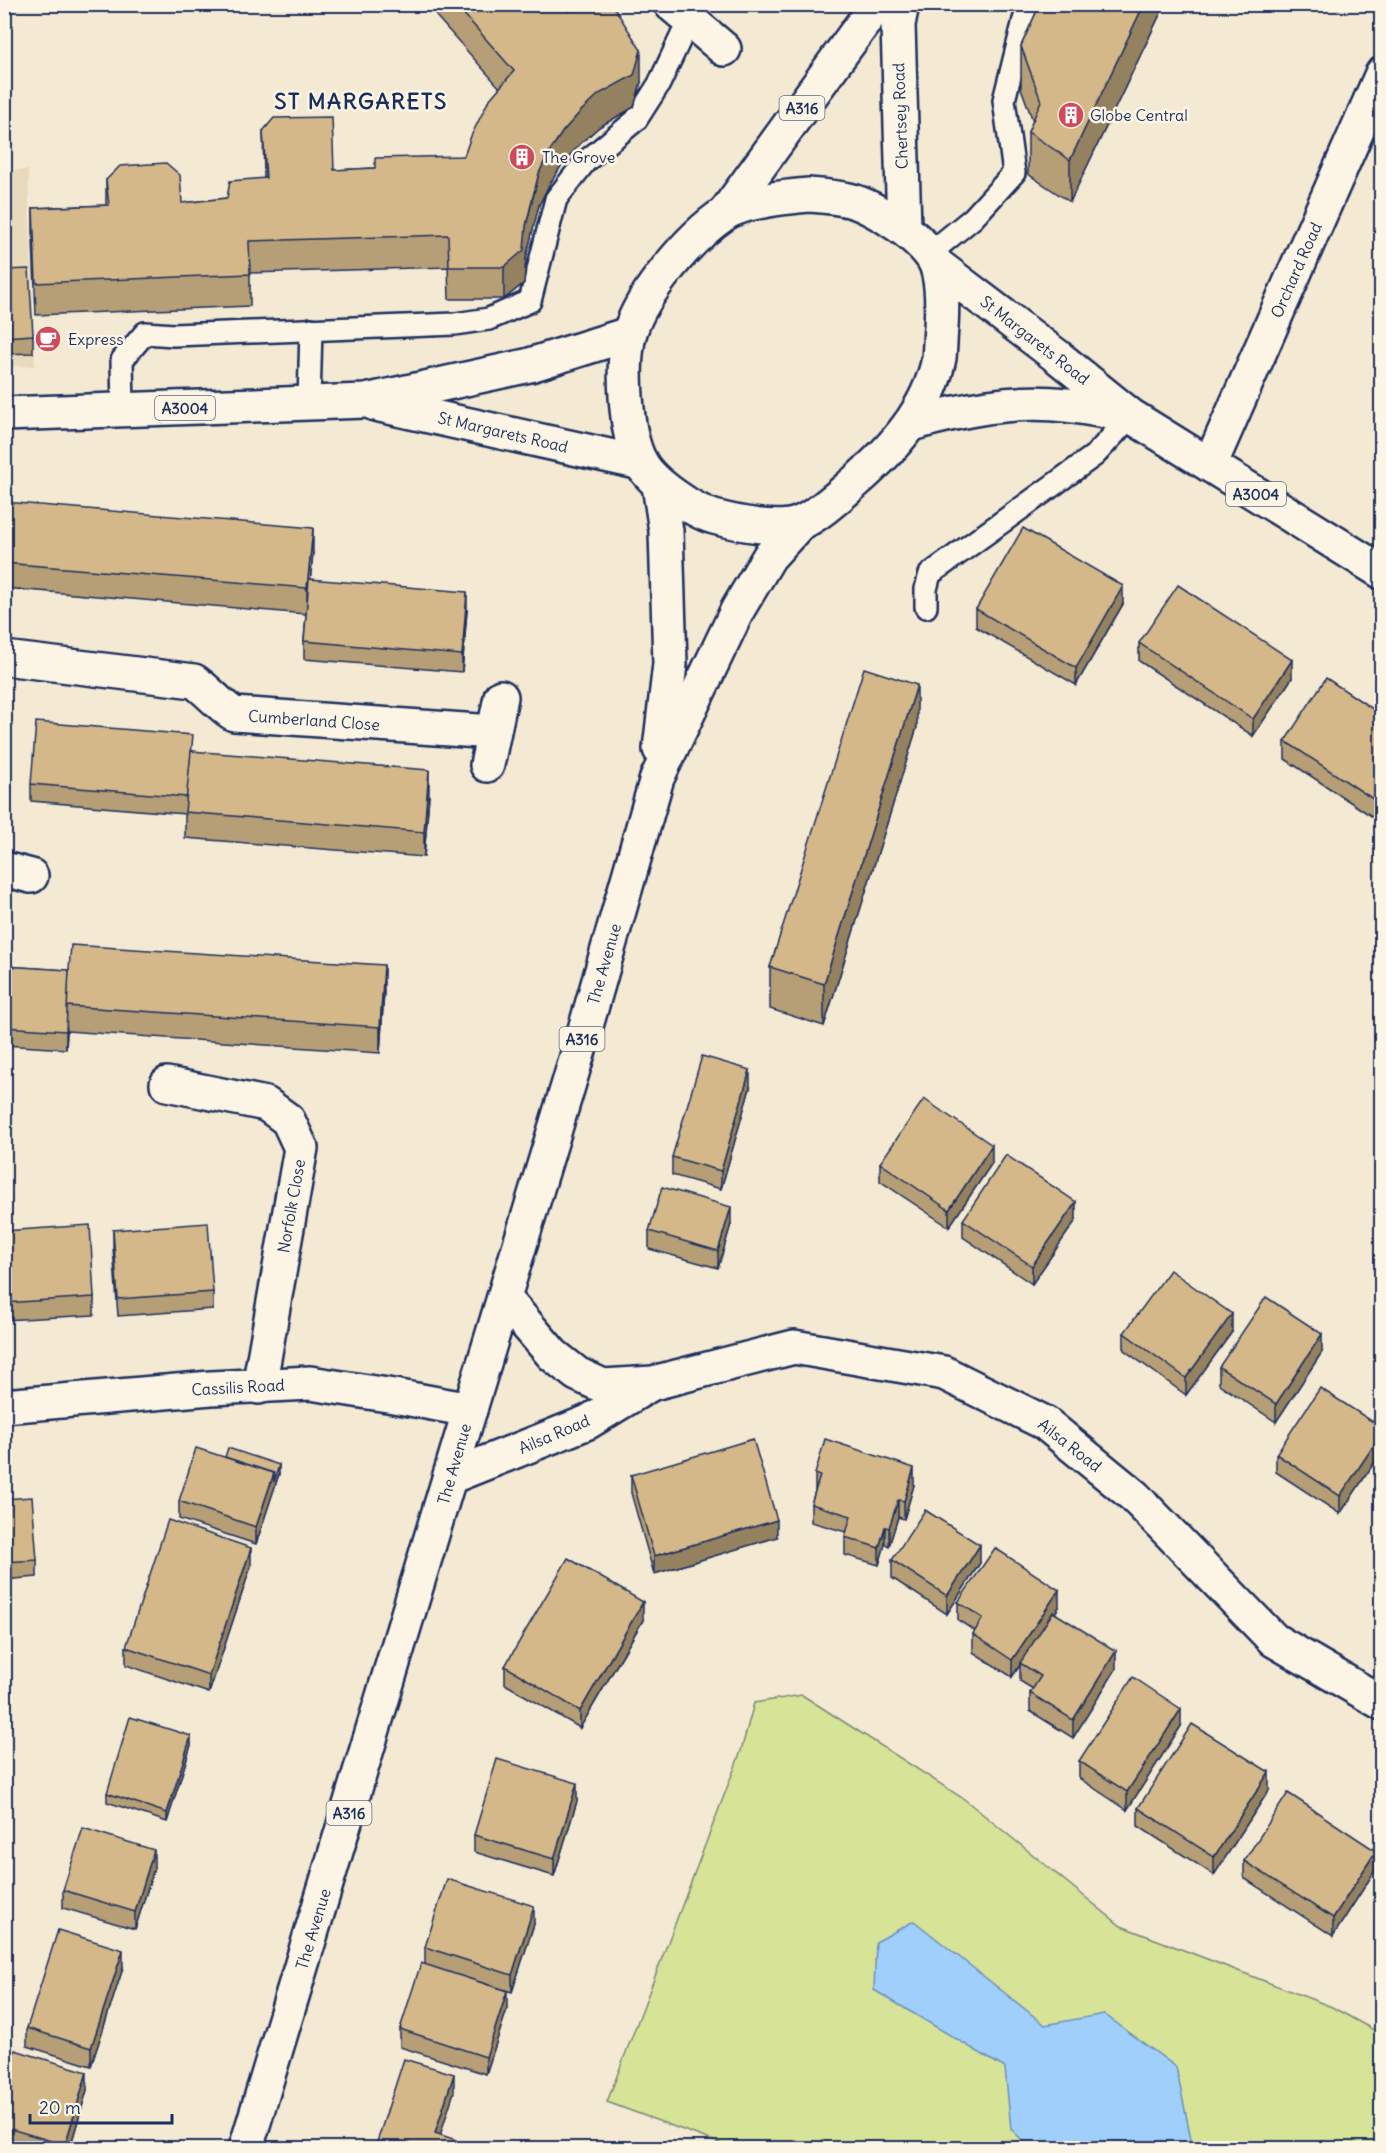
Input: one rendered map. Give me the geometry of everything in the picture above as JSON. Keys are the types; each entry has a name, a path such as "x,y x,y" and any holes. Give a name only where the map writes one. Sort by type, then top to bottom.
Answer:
{"main road":[{"name":"A316","path":"726,212 877,4"},
{"name":"Chertsey Road","path":"902,4 898,25 904,228"},
{"path":"680,12 724,49"},
{"name":"Orchard Road","path":"1210,465 1382,74"},
{"name":"St Margarets Road","path":"726,212 772,198 809,195 851,200 880,214 904,228 933,260 1131,417 1382,572"},
{"path":"629,334 642,304 665,273 691,241 726,212"},
{"name":"The Avenue","path":"657,778 738,609 769,557 800,524 837,497 879,461 911,424 926,396 938,359 943,305 933,260"},
{"name":"St Margarets Road","path":"4,414 365,401 530,365 629,334"},
{"name":"The Avenue","path":"246,2148 582,1040 657,778 670,664 666,531 650,474 631,434 626,399 629,334"},
{"name":"St Margarets Road","path":"365,401 650,474 711,516 756,525 800,524"},
{"name":"St Margarets Road","path":"911,424 998,404 1065,405 1131,417"},
{"name":"Cumberland Close","path":"4,658 194,681 208,690 223,707 234,714 493,732"},
{"path":"487,765 501,697"},
{"name":"Norfolk Close","path":"167,1084 266,1104 288,1120 301,1148 259,1387"},
{"name":"Ailsa Road","path":"504,1298 553,1355 577,1374 603,1386 653,1383 794,1347 944,1373 1045,1423 1134,1496 1274,1640 1382,1703"},
{"name":"Cassilis Road","path":"4,1406 211,1388 310,1383 470,1410"},
{"name":"Ailsa Road","path":"450,1477 588,1422 653,1383"}],"lane":[{"path":"933,260 1014,173 1004,100 1024,20 1031,4"},
{"path":"123,411 122,360 145,333 174,335 455,324 489,319 530,301 556,199 585,162 636,120 659,84 680,12"},
{"path":"309,402 311,329"},
{"path":"926,607 926,589 930,574 1095,455 1131,417"}],"shaded area":[{"path":"5,170 28,170 35,366 5,367"}],"green space":[{"path":"802,1695 964,1799 1121,1926 1332,2007 1381,2034 1381,2148 732,2148 607,2102 741,1751 754,1703"}],"water":[{"path":"914,1921 1045,2025 1104,2014 1176,2067 1193,2148 1030,2148 1011,2129 1005,2068 874,1990 876,1942"}],"building":[{"name":"The Grove","path":"455,4 562,4 568,11 581,4 612,4 641,50 634,75 599,94 563,131 549,152 539,173 532,200 526,226 524,250 504,267 449,267 448,235 249,241 250,274 36,283 33,208 109,205 106,180 120,166 166,163 180,175 182,203 227,198 230,181 266,178 263,131 274,118 332,117 334,170 375,168 375,158 464,156 489,100 514,71"},
{"name":"Globe Central","path":"1040,4 1144,4 1070,160 1028,132 1041,101 1021,46"},
{"path":"29,269 33,335 4,337 4,270"},
{"path":"4,502 313,528 307,588 4,563"},
{"path":"1023,528 1123,586 1076,668 976,609"},
{"path":"309,579 467,592 462,655 304,641"},
{"path":"1178,585 1292,660 1253,719 1139,643"},
{"path":"864,668 917,685 824,984 770,967"},
{"path":"1326,678 1382,715 1382,805 1285,741"},
{"path":"36,722 193,735 187,797 31,784"},
{"path":"191,751 429,770 424,832 185,812"},
{"path":"71,945 384,965 380,1027 66,1006"},
{"path":"4,966 69,970 66,1031 4,1027"},
{"path":"702,1056 750,1070 721,1171 672,1157"},
{"path":"924,1099 992,1145 949,1210 880,1163"},
{"path":"1006,1155 1076,1202 1032,1266 963,1220"},
{"path":"662,1187 731,1207 718,1251 649,1231"},
{"path":"208,1223 213,1292 118,1299 113,1230"},
{"path":"90,1225 94,1297 4,1303 4,1231"},
{"path":"1170,1270 1232,1314 1186,1378 1124,1333"},
{"path":"1266,1297 1322,1334 1276,1404 1219,1367"},
{"path":"1320,1388 1373,1422 1382,1410 1382,1433 1340,1496 1276,1454"},
{"path":"753,1439 777,1520 654,1556 631,1475"},
{"path":"825,1439 914,1468 904,1501 898,1500 889,1528 885,1527 879,1548 845,1537 851,1516 811,1504 820,1476 815,1474"},
{"path":"196,1448 274,1473 256,1527 179,1501"},
{"path":"228,1448 279,1465 274,1482 274,1473 225,1457"},
{"path":"32,1497 37,1560 4,1562 4,1499"},
{"path":"925,1510 980,1545 947,1596 892,1560"},
{"path":"168,1520 251,1548 209,1675 126,1647"},
{"path":"995,1548 1059,1590 1012,1660 973,1634 983,1618 958,1602"},
{"path":"568,1558 643,1602 580,1711 505,1666"},
{"path":"1053,1612 1116,1651 1073,1720 1030,1693 1041,1676 1020,1663"},
{"path":"1133,1677 1181,1709 1127,1792 1079,1761"},
{"path":"130,1717 191,1736 167,1813 107,1793"},
{"path":"1192,1724 1269,1772 1214,1857 1138,1808"},
{"path":"497,1759 577,1783 554,1859 474,1835"},
{"path":"1288,1793 1376,1851 1333,1918 1244,1861"},
{"path":"83,1828 154,1850 135,1912 63,1890"},
{"path":"447,1879 534,1906 512,1975 425,1947"},
{"path":"1382,1911 1382,1925 1375,1920"},
{"path":"58,1930 123,1950 91,2048 27,2028"},
{"path":"421,1963 507,1991 486,2057 400,2029"},
{"path":"15,2050 87,2072 65,2145 4,2127 4,2083"},
{"path":"404,2059 454,2074 435,2133 456,2140 453,2148 375,2148"}],"place":[{"name":"Globe Central","path":"1071,115"},
{"name":"The Grove","path":"522,157"},
{"name":"Express","path":"48,339"}],"district":[{"name":"ST MARGARETS","path":"361,101"}]}
